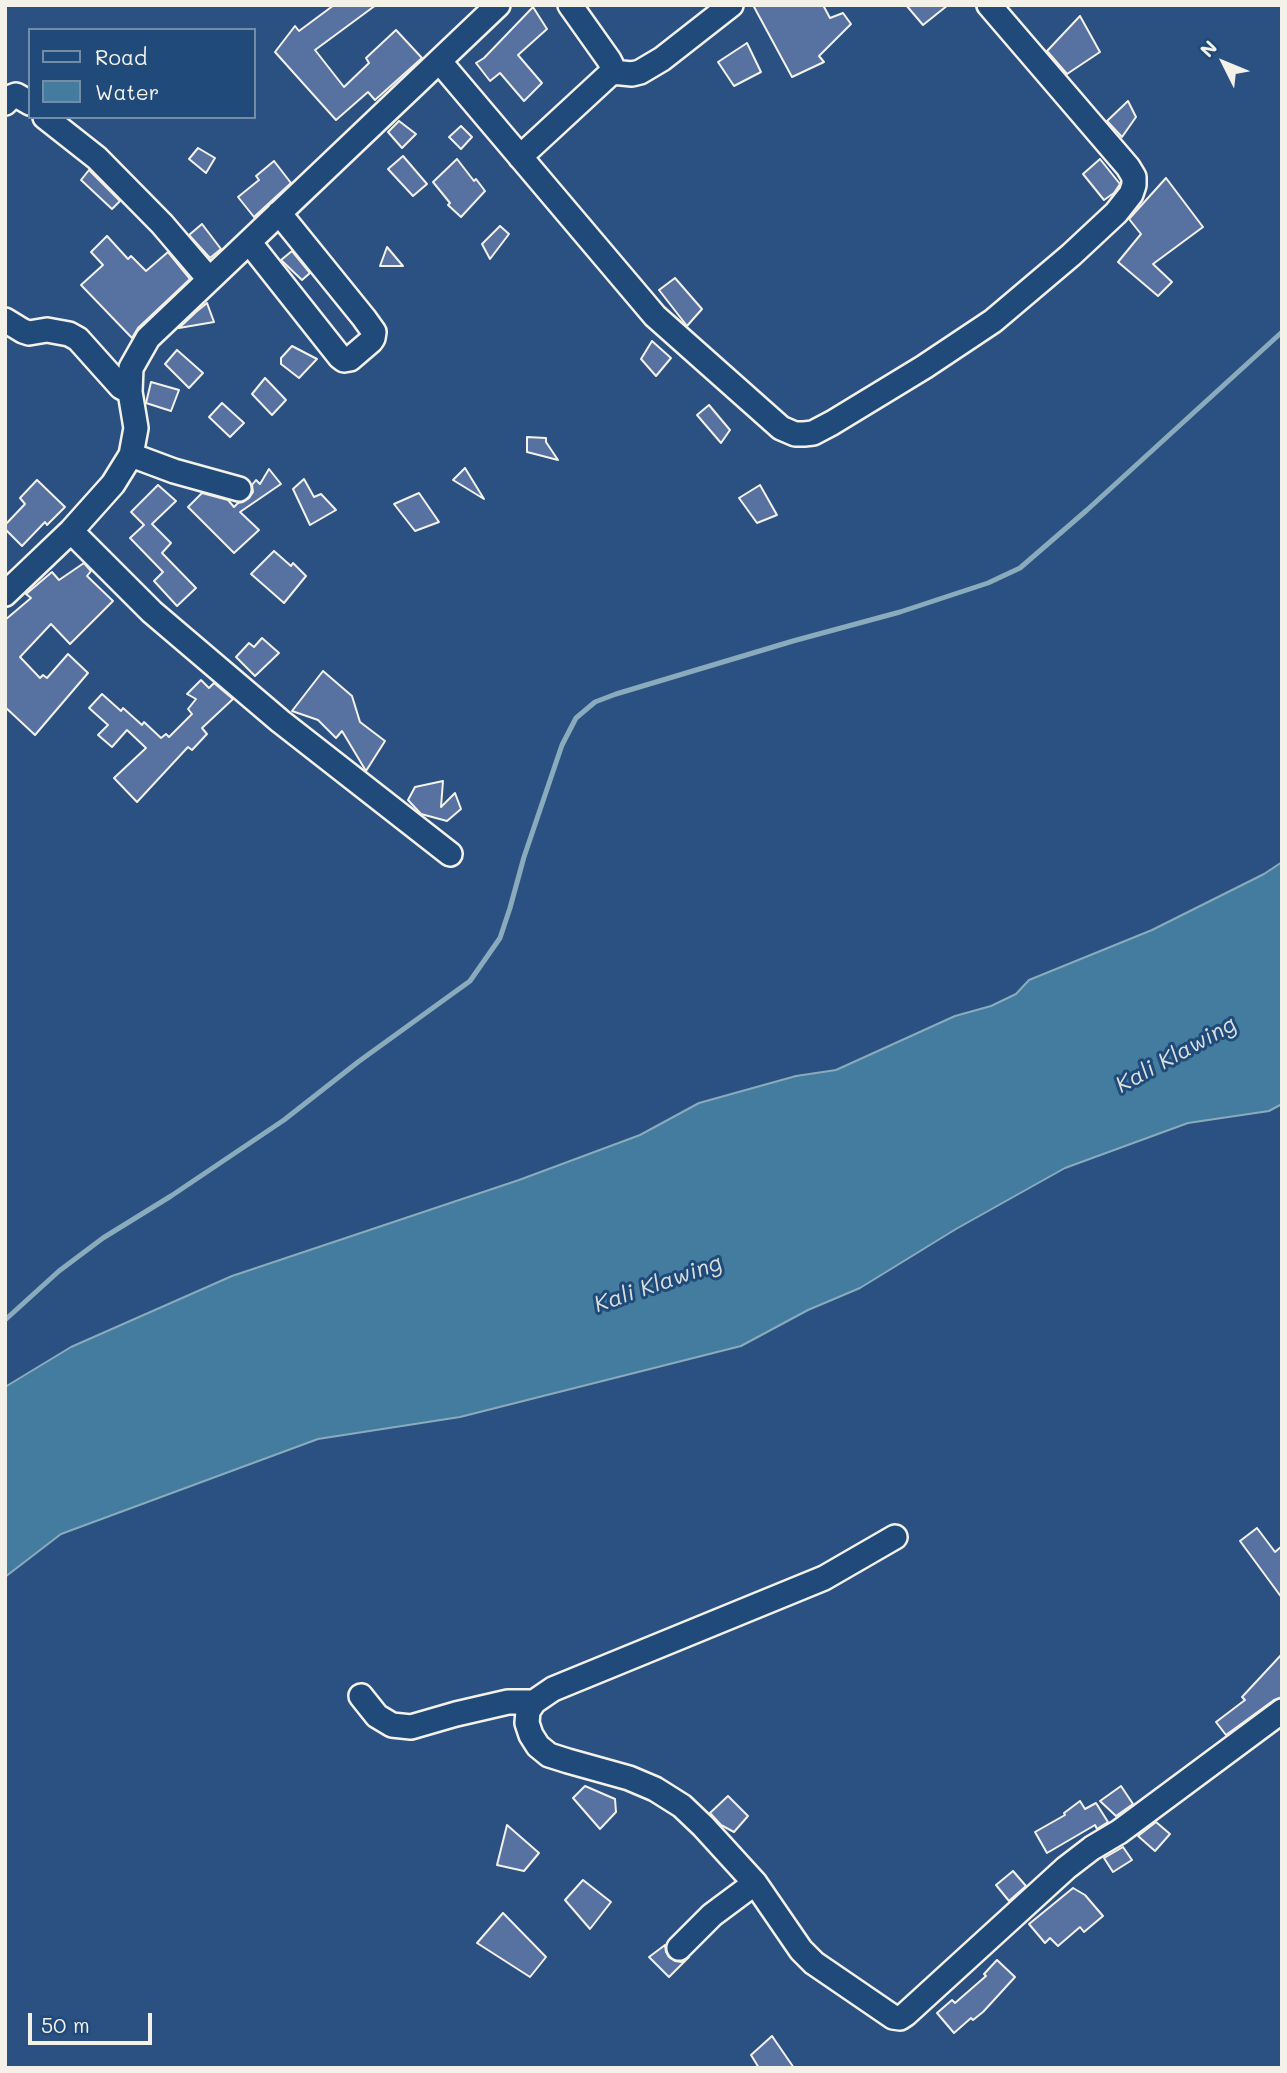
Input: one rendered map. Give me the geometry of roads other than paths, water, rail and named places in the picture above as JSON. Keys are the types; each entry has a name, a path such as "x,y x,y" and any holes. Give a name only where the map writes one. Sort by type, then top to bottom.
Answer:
{"street":[{"path":"5,594 71,531 113,484 131,455 136,428 130,392 131,368 148,338 498,5"},
{"path":"520,157 612,72 609,60 570,5"},
{"path":"612,72 632,74 651,66 731,5"},
{"path":"440,62 655,316 781,428 795,434 813,433 915,373 993,321 1071,255 1116,213 1131,194 1135,184 1128,167 989,5"},
{"path":"5,103 11,96 16,95 28,102"},
{"path":"48,119 97,158 162,225 209,279"},
{"path":"249,242 340,357 344,360 350,359 371,341 373,332 365,318 279,213"},
{"path":"5,320 23,331 47,330 69,334 78,339 121,387 130,392"},
{"path":"131,455 174,471 239,489"},
{"path":"71,531 161,620 280,720 450,854"},
{"path":"895,1537 824,1578 553,1689 534,1702 528,1711 527,1723 538,1746 549,1755 629,1778 655,1789 682,1806 754,1883 801,1950 888,2015 900,2018 1066,1868 1282,1711"},
{"path":"361,1696 377,1716 392,1725 411,1727 508,1702 534,1702"},
{"path":"679,1948 712,1915 754,1883"}],"water":[{"name":"Kali Klawing","path":"1282,862 1282,1104 1269,1111 1188,1123 1065,1168 956,1229 860,1288 808,1310 741,1346 460,1417 318,1439 61,1534 5,1577 5,1387 71,1347 232,1276 519,1180 640,1135 699,1103 796,1076 836,1070 955,1016 991,1006 1016,994 1029,980 1152,930 1264,874"}],"waterway":[{"path":"5,1320 59,1271 103,1238 284,1120 358,1062 470,981 500,938 562,745 576,718 595,702 793,641 900,612 988,583 1020,568 1282,332"}]}
